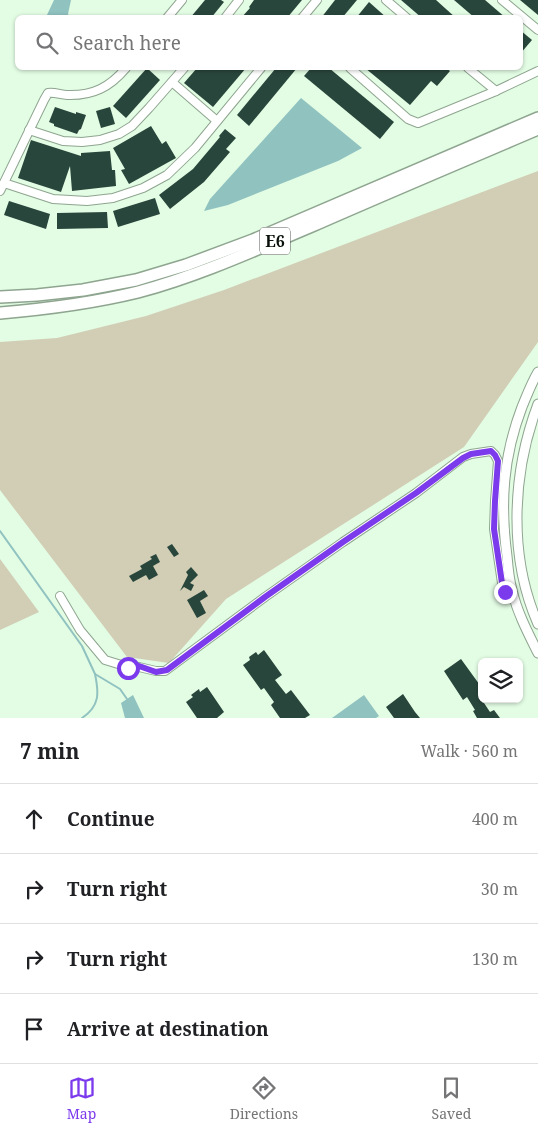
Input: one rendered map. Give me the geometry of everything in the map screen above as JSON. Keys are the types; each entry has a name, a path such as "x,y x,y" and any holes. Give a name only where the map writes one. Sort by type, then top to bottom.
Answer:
{"highway":[{"name":"E6","path":"0,297 83,290 136,280 186,265 253,240 538,118"},
{"name":"E6","path":"0,312 86,303 139,292 190,276 538,129"}],"main road":[{"path":"538,372 531,384 515,425 504,479 503,529 512,591 521,618 538,653"},
{"path":"538,404 526,443 517,500 517,528 521,564 528,598 538,624"}],"street":[{"path":"170,15 182,0"},
{"path":"227,15 239,0"},
{"path":"304,15 317,0"},
{"path":"386,0 404,15"},
{"path":"502,0 520,15"},
{"path":"523,18 538,30"},
{"path":"124,70 112,82 101,89 82,95 65,96 52,92 48,94 2,187 53,199 86,202 113,198 143,188 167,174 195,148 259,70"},
{"path":"29,130 63,141 82,142 100,140 119,134 132,126 182,70"},
{"path":"352,70 408,119 418,123 496,91 538,71"},
{"path":"470,70 496,91"},
{"path":"172,82 217,121"},
{"path":"60,596 80,630 105,660 128,668 139,666 156,672 165,671 265,597 416,493 463,458 471,454 491,451 498,461 494,529 502,583 501,591 512,591"}],"shaded area":[{"path":"538,171 538,342 464,447 226,599 169,663 127,657 0,490 0,342 57,338 146,316 224,290"},
{"path":"0,559 39,612 0,630"}],"water":[{"path":"54,0 71,0 69,15 47,15"},
{"path":"301,98 362,148 338,161 228,205 204,211 210,199"},
{"path":"133,695 144,718 125,718 121,703"},
{"path":"364,695 379,716 376,718 332,718"}],"building":[{"path":"205,0 221,0 224,2 213,15 192,15"},
{"path":"254,0 302,0 290,15 244,15"},
{"path":"335,0 357,0 344,15 323,15"},
{"path":"401,0 436,0 453,15 418,15"},
{"path":"454,0 485,0 502,15 472,15"},
{"path":"520,0 538,0 538,15"},
{"path":"369,2 384,15 358,15"},
{"path":"523,32 532,40 523,50"},
{"path":"145,70 149,70 160,80 126,118 113,106"},
{"path":"195,70 244,70 213,107 184,83"},
{"path":"274,70 295,70 249,126 237,115"},
{"path":"309,70 331,70 394,122 380,139 304,76"},
{"path":"367,70 450,71 437,86 431,81 410,105"},
{"path":"55,107 76,114 76,112 86,115 77,134 54,126 54,124 49,122"},
{"path":"110,107 115,124 101,128 96,111"},
{"path":"151,126 162,144 166,141 176,158 129,184 121,170 125,169 113,148"},
{"path":"225,129 236,138 226,149 230,152 204,182 170,209 159,195 193,169"},
{"path":"31,140 81,156 81,153 110,151 112,170 115,170 116,186 72,191 70,166 61,192 18,178"},
{"path":"155,198 160,214 118,227 113,211"},
{"path":"9,201 50,214 46,229 4,215"},
{"path":"107,212 108,228 57,229 57,213"},
{"path":"172,544 179,554 174,557 167,547"},
{"path":"156,554 160,562 153,566 158,575 149,580 146,575 133,582 129,576 142,569 140,566 152,559 150,557"},
{"path":"191,567 198,575 190,583 194,585 191,591 184,587 180,591 188,575 186,572"},
{"path":"204,590 208,596 200,601 206,613 197,618 187,600"},
{"path":"264,650 282,675 275,680 286,694 291,690 310,715 305,718 280,718 271,705 274,702 264,688 261,690 243,665 256,652 258,655"},
{"path":"461,659 478,682 478,703 484,703 490,712 494,710 500,718 477,718 473,711 475,710 467,697 463,700 444,671"},
{"path":"207,687 224,712 217,718 197,718 186,702 199,689 200,692"},
{"path":"403,694 420,718 394,718 386,707"}],"waterway":[{"path":"0,531 82,646 95,674 120,689 127,699"},
{"path":"82,718 92,709 97,699 95,674"}],"route":[{"path":"128,668 139,666 156,672 167,670 265,597 416,493 448,468 471,454 491,451 498,461 494,529 502,583 501,591 505,592"}]}
